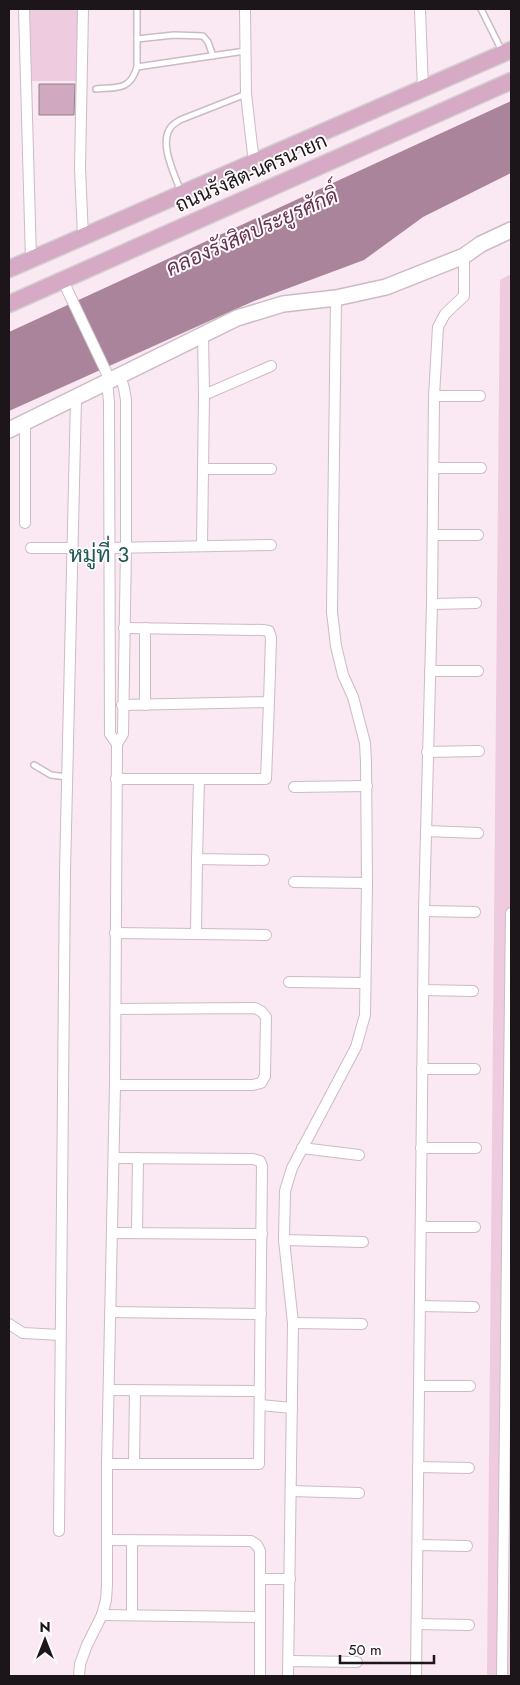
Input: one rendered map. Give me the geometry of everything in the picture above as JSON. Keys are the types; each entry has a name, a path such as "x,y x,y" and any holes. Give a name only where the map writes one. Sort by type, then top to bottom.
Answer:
{"main road":[{"name":"ถนนรังสิต-นครนายก","path":"9,269 508,52"},
{"name":"ถนนรังสิต-นครนายก","path":"9,304 65,285 511,81"}],"street":[{"path":"24,9 31,260"},
{"path":"83,9 80,168 83,237"},
{"path":"245,9 246,94 254,163"},
{"path":"420,9 423,90"},
{"path":"9,430 76,398 111,377 237,318 283,304 336,298 386,287 464,256 481,244 511,230"},
{"path":"416,1676 424,911 432,604 434,396 438,327 445,314 464,296 464,256"},
{"path":"65,285 111,377 124,388 126,400 123,734 117,744 116,779 116,1009 106,1600 102,1615 80,1664 79,1676"},
{"path":"288,1676 293,1323 284,1240 285,1191 292,1168 356,1047 365,1015 367,786 364,743 353,697 343,674 336,646 332,612 336,298"},
{"path":"202,545 204,469 203,335"},
{"path":"204,395 271,366"},
{"path":"111,377 109,548 110,734 117,744"},
{"path":"434,396 480,396"},
{"path":"59,1531 67,777 76,398"},
{"path":"25,422 25,524"},
{"path":"434,468 481,468"},
{"path":"204,469 270,469"},
{"path":"433,535 478,535"},
{"path":"109,548 271,545"},
{"path":"31,548 72,548"},
{"path":"432,604 476,603"},
{"path":"116,779 266,779 271,638 268,631 124,628"},
{"path":"146,628 146,705"},
{"path":"430,671 478,671"},
{"path":"122,705 268,702"},
{"path":"427,752 479,751"},
{"path":"196,934 199,779"},
{"path":"294,787 367,786"},
{"path":"426,831 478,833"},
{"path":"197,858 264,860"},
{"path":"294,882 367,883"},
{"path":"424,911 475,912"},
{"path":"502,1676 508,1385 511,913"},
{"path":"115,934 266,935"},
{"path":"289,982 365,983"},
{"path":"423,990 473,991"},
{"path":"115,1085 253,1085 261,1083 265,1076 266,1017 255,1008 116,1009"},
{"path":"422,1069 475,1069"},
{"path":"302,1148 360,1155"},
{"path":"421,1148 476,1148"},
{"path":"107,1464 259,1464 262,1234 262,1166 260,1161 252,1159 114,1158"},
{"path":"137,1233 138,1158"},
{"path":"421,1227 475,1227"},
{"path":"112,1233 262,1234"},
{"path":"284,1240 363,1242"},
{"path":"420,1306 474,1307"},
{"path":"110,1312 261,1314"},
{"path":"293,1323 362,1324"},
{"path":"9,1324 23,1333 60,1335"},
{"path":"419,1386 470,1386"},
{"path":"109,1390 260,1391"},
{"path":"134,1390 134,1464"},
{"path":"260,1405 292,1408"},
{"path":"418,1467 469,1468"},
{"path":"291,1492 360,1492"},
{"path":"108,1540 251,1541 257,1545 260,1551 260,1676"},
{"path":"132,1540 132,1615"},
{"path":"418,1545 467,1546"},
{"path":"260,1579 290,1579"},
{"path":"102,1615 260,1617"},
{"path":"417,1624 469,1625"},
{"path":"288,1661 357,1662"}],"lane":[{"path":"96,89 122,86 130,83 134,76 137,68 137,9"},
{"path":"481,9 508,52"},
{"path":"137,39 174,35 203,36 208,42 212,56"},
{"path":"137,68 246,51"},
{"path":"181,194 166,147 166,135 171,126 180,120 246,94"},
{"path":"34,765 51,774 67,777"}],"shaded area":[{"path":"25,9 79,9 79,81 25,81"},
{"path":"511,274 511,1676 487,1676 500,280"}],"water":[{"name":"คลองรังสิตประยูรศักดิ์","path":"511,101 511,173 423,217 364,260 254,301 9,411 9,332"}],"building":[{"path":"39,84 75,84 74,115 39,115"}],"district":[{"name":"หมู่ที่ 3","path":"99,554"}]}
